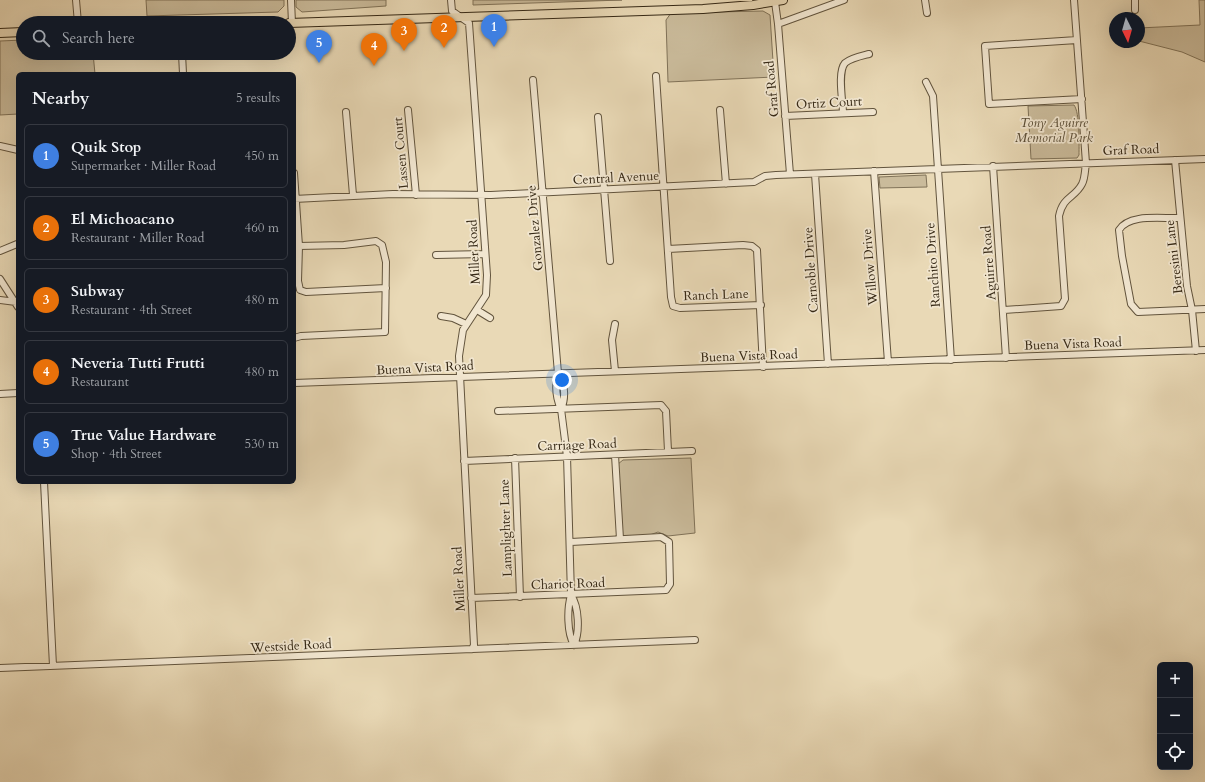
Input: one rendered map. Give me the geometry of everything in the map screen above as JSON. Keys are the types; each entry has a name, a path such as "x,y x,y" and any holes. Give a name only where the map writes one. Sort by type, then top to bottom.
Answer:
{"main road":[{"path":"296,23 695,9 779,1"},
{"path":"0,32 16,32"}],"street":[{"path":"76,0 77,16"},
{"path":"291,16 292,0"},
{"path":"451,0 452,11 461,17"},
{"path":"778,24 844,0"},
{"path":"925,0 926,13"},
{"path":"1004,310 1060,306 1064,303 1065,299 1059,216 1061,207 1065,201 1083,184 1086,162 1074,0"},
{"path":"1135,0 1135,10"},
{"name":"Graf Road","path":"779,1 778,24 790,174"},
{"name":"Miller Road","path":"461,17 469,22 487,290 477,310 466,324 460,345 459,377 474,645 472,649"},
{"path":"1077,40 985,46 989,104 1082,99"},
{"path":"843,113 842,68 848,61 868,54"},
{"path":"182,60 183,72"},
{"path":"656,76 668,249 752,246 757,250 763,367"},
{"name":"Gonzalez Drive","path":"534,80 558,373 556,381 567,456 571,542 571,595 576,602 577,638 574,645"},
{"name":"Ranchito Drive","path":"926,82 933,96 952,360"},
{"name":"Lassen Court","path":"408,110 416,195"},
{"path":"720,110 726,184"},
{"path":"346,112 353,195"},
{"name":"Ortiz Court","path":"785,116 873,112"},
{"path":"598,117 610,261"},
{"path":"0,146 16,150"},
{"name":"Graf Road","path":"938,168 1205,159"},
{"name":"Beresini Lane","path":"1175,160 1187,286 1192,310 1196,350"},
{"name":"Aguirre Road","path":"993,166 1004,310 1006,358"},
{"name":"Central Avenue","path":"296,199 353,195 481,195 543,193 754,182 767,176 790,174 938,168"},
{"name":"Willow Drive","path":"874,171 888,362"},
{"name":"Carnoble Drive","path":"815,174 828,364"},
{"path":"296,211 299,246 298,281 300,290 306,292 386,288"},
{"path":"1180,218 1139,219 1122,224 1119,230 1122,256 1131,304 1138,312 1205,309"},
{"path":"296,337 385,332 386,262 382,245 376,241 344,245 299,246"},
{"path":"0,251 16,244"},
{"name":"Ranch Lane","path":"668,249 673,306 680,308 760,305"},
{"path":"436,256 485,254"},
{"path":"0,279 16,302"},
{"path":"0,300 16,303"},
{"path":"477,310 490,318"},
{"path":"441,316 453,318 466,324"},
{"path":"615,324 612,340 615,371"},
{"name":"Buena Vista Road","path":"296,383 1205,350"},
{"path":"0,394 16,393"},
{"path":"498,411 661,405 666,411 668,451"},
{"name":"Carriage Road","path":"464,461 692,451"},
{"path":"571,542 620,539 615,454"},
{"name":"Lamplighter Lane","path":"515,458 520,596"},
{"path":"44,484 53,666"},
{"name":"Chariot Road","path":"471,598 666,590 670,584 669,542 661,537 620,539"},
{"name":"Westside Road","path":"0,668 695,640"}],"green space":[{"path":"146,0 284,0 284,6 278,12 147,16"},
{"path":"296,0 386,0 386,6 302,12 296,7"},
{"path":"473,0 622,0 473,5"},
{"path":"1199,0 1205,0 1205,62 1182,52 1145,43 1145,28 1200,25"},
{"path":"763,11 770,15 774,77 668,82 666,20 671,13"},
{"path":"16,40 16,60 94,60 95,72 16,72 16,114 0,115 0,41"},
{"name":"Tony Aguirre Memorial Park","path":"1074,105 1079,128 1079,155 1077,158 1031,159 1028,106"},
{"path":"926,175 927,187 880,188 879,177"},
{"path":"691,458 695,533 668,536 658,532 647,536 621,538 618,464 623,460"}],"place":[{"name":"Quik Stop","path":"494,47"},
{"name":"El Michoacano","path":"444,48"},
{"name":"Subway","path":"404,51"},
{"name":"True Value Hardware","path":"319,63"},
{"name":"Neveria Tutti Frutti","path":"374,66"}]}
